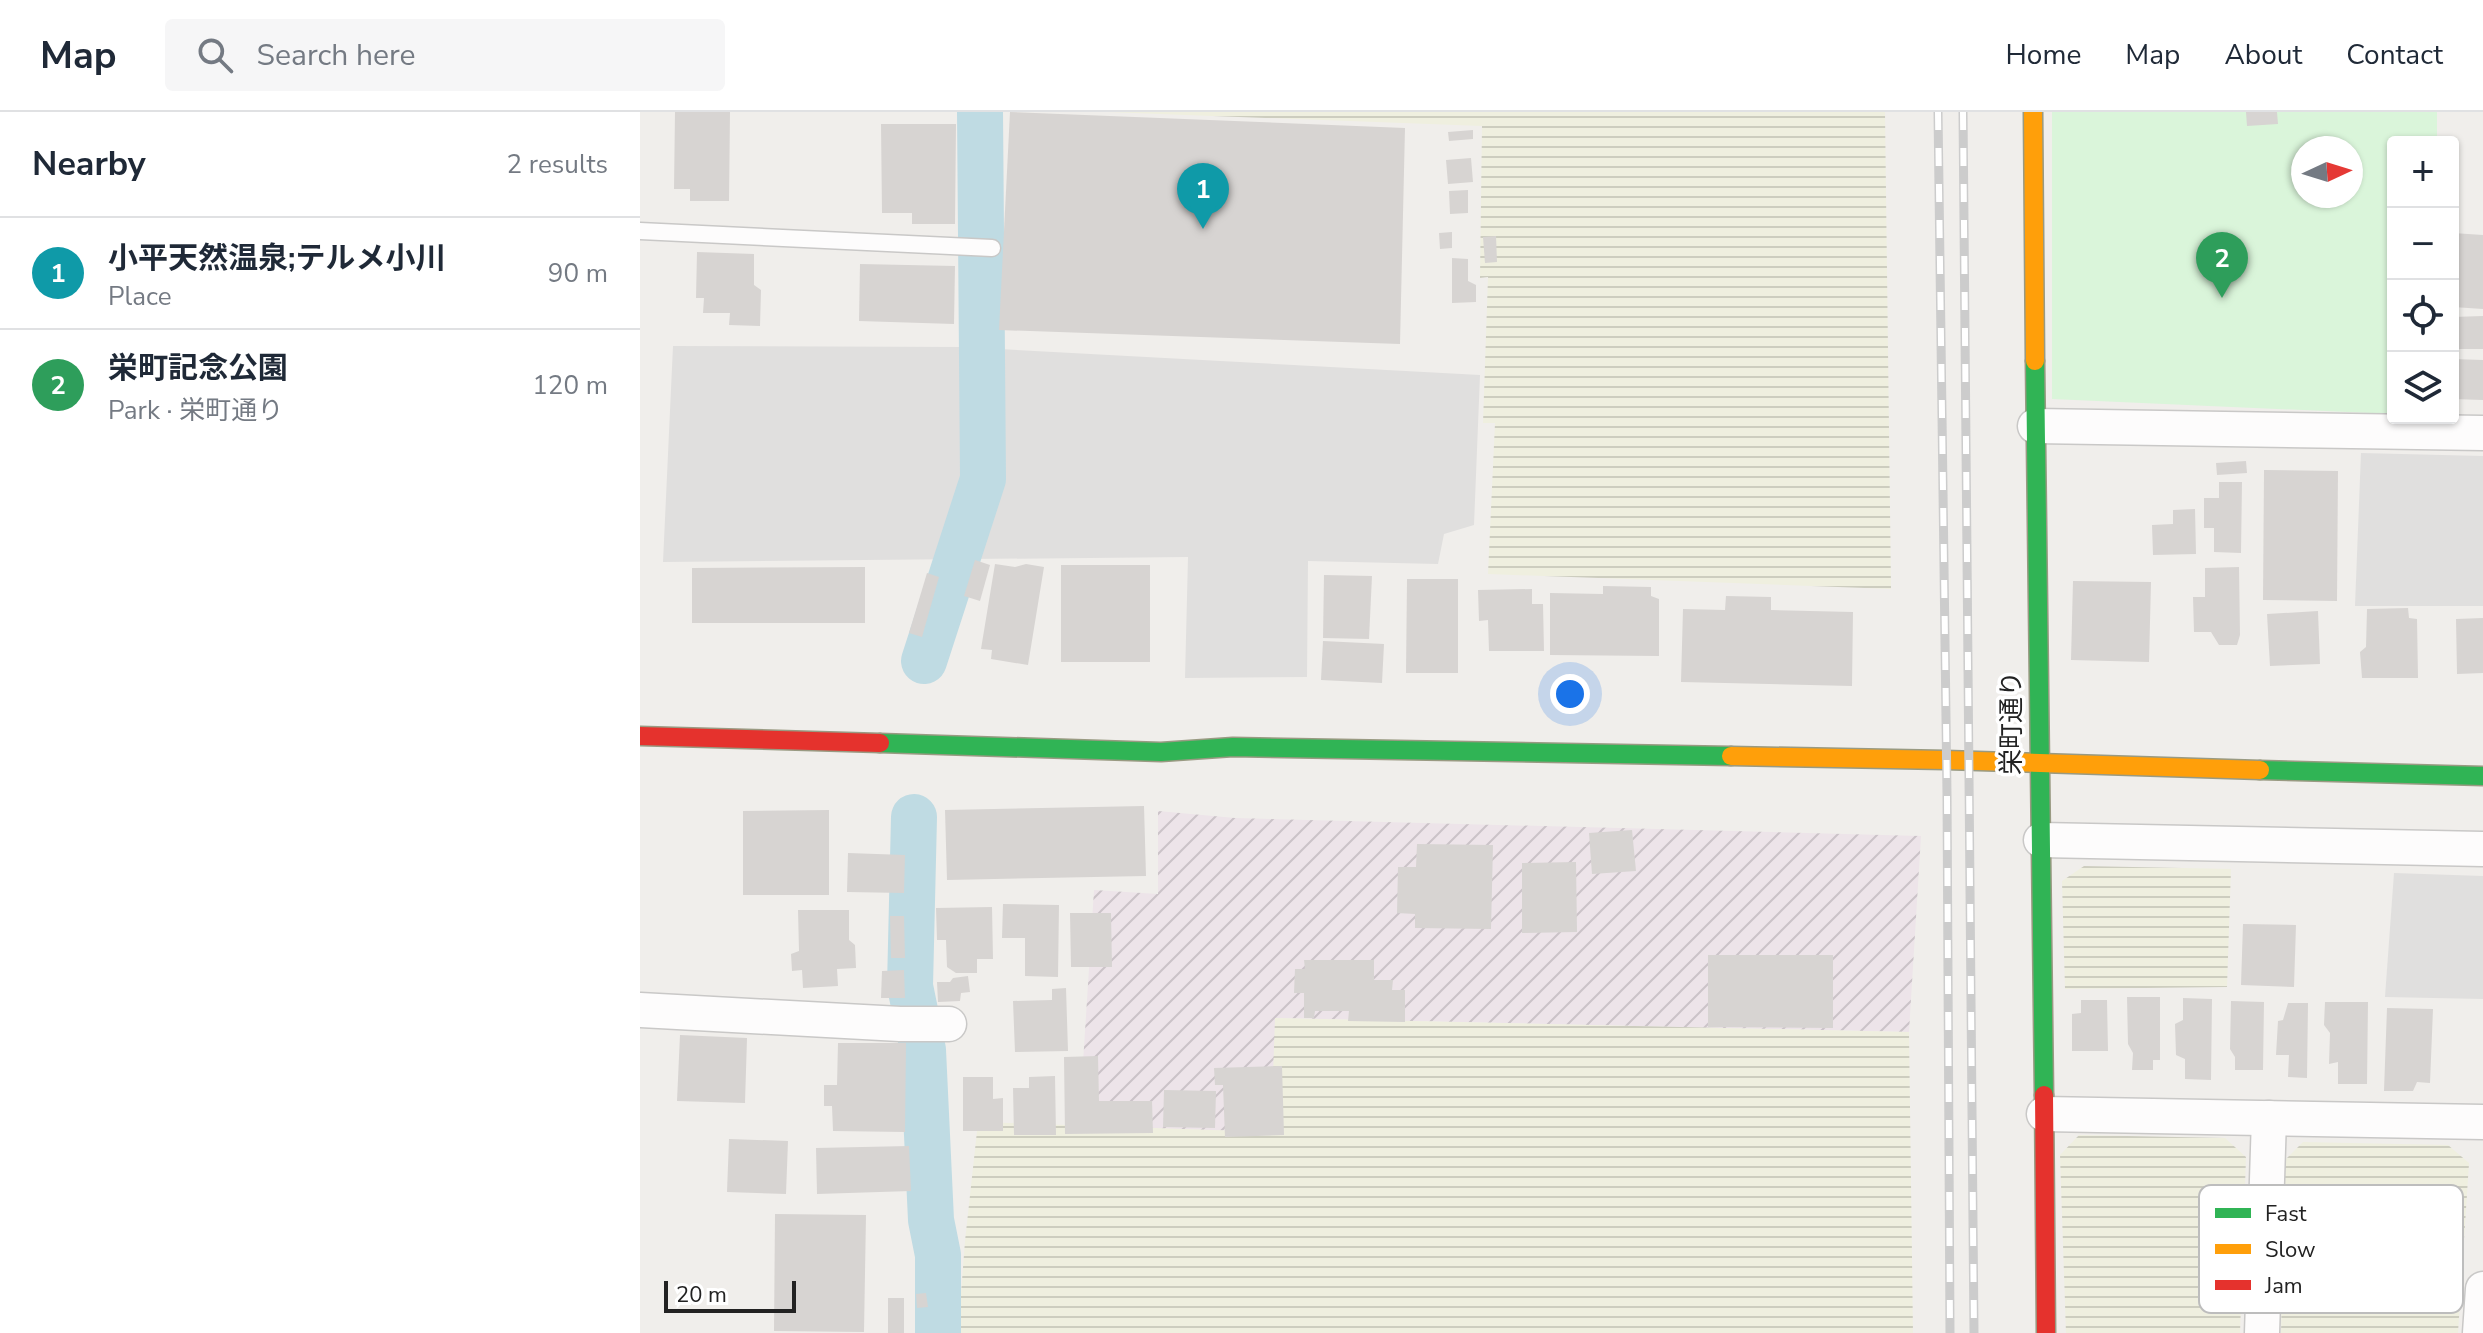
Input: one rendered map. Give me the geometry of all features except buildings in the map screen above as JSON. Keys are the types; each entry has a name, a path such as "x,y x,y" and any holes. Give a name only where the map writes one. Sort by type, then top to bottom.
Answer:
{"street":[{"name":"栄町通り","path":"2033,112 2046,1333"},
{"path":"2035,426 2483,433"},
{"path":"640,736 1161,752 1233,747 1946,760 2483,776"},
{"path":"2041,840 2483,849"},
{"path":"640,1010 949,1024"},
{"path":"2044,1114 2483,1122"},
{"path":"2267,1185 2269,1118"},
{"path":"2480,1333 2483,1289"},
{"path":"2262,1333 2263,1313"}],"lane":[{"path":"640,231 992,248"}],"shaded area":[{"path":"673,346 962,347 1480,375 1474,525 1444,534 1438,564 1308,561 1307,677 1185,678 1188,557 663,562"},
{"path":"2361,453 2483,456 2483,606 2355,606"},
{"path":"1158,811 1235,818 1921,836 1909,1032 1276,1018 1272,1132 1079,1126 1094,890 1158,894"},
{"path":"2394,873 2483,876 2483,999 2385,997"}],"green space":[{"path":"1107,112 1885,112 1891,589 1488,574 1495,423 1483,423 1488,277 1480,278 1482,126"},
{"path":"2052,112 2437,112 2437,136 2387,136 2387,414 2052,399"},
{"path":"2084,866 2231,869 2227,987 2065,989 2062,881"},
{"path":"1275,1018 1909,1032 1913,1333 958,1333 978,1122 1271,1132"},
{"path":"2079,1135 2225,1138 2246,1157 2245,1185 2199,1185 2199,1313 2241,1313 2240,1333 2066,1333 2060,1155"},
{"path":"2303,1142 2448,1145 2469,1163 2463,1256 2463,1185 2284,1185 2285,1160"},
{"path":"2281,1313 2459,1313 2458,1333 2281,1333"}],"waterway":[{"path":"924,661 983,479 980,112"},
{"path":"914,817 910,986 923,1050 931,1220 938,1255 938,1333"}],"railway":[{"path":"1938,112 1950,1333"},
{"path":"1963,112 1974,1333"}],"traffic: fast":[{"path":"2035,361 2044,1095"},
{"path":"880,743 1161,752 1233,747 1731,756"},
{"path":"2260,770 2483,776"}],"traffic: slow":[{"path":"2033,112 2035,361"},
{"path":"1731,756 2260,770"}],"traffic: jam":[{"path":"640,736 880,743"},
{"path":"2044,1095 2046,1333"}],"place":[{"name":"小平天然温泉;テルメ小川","path":"1203,229"},
{"name":"栄町記念公園","path":"2222,298"}]}
